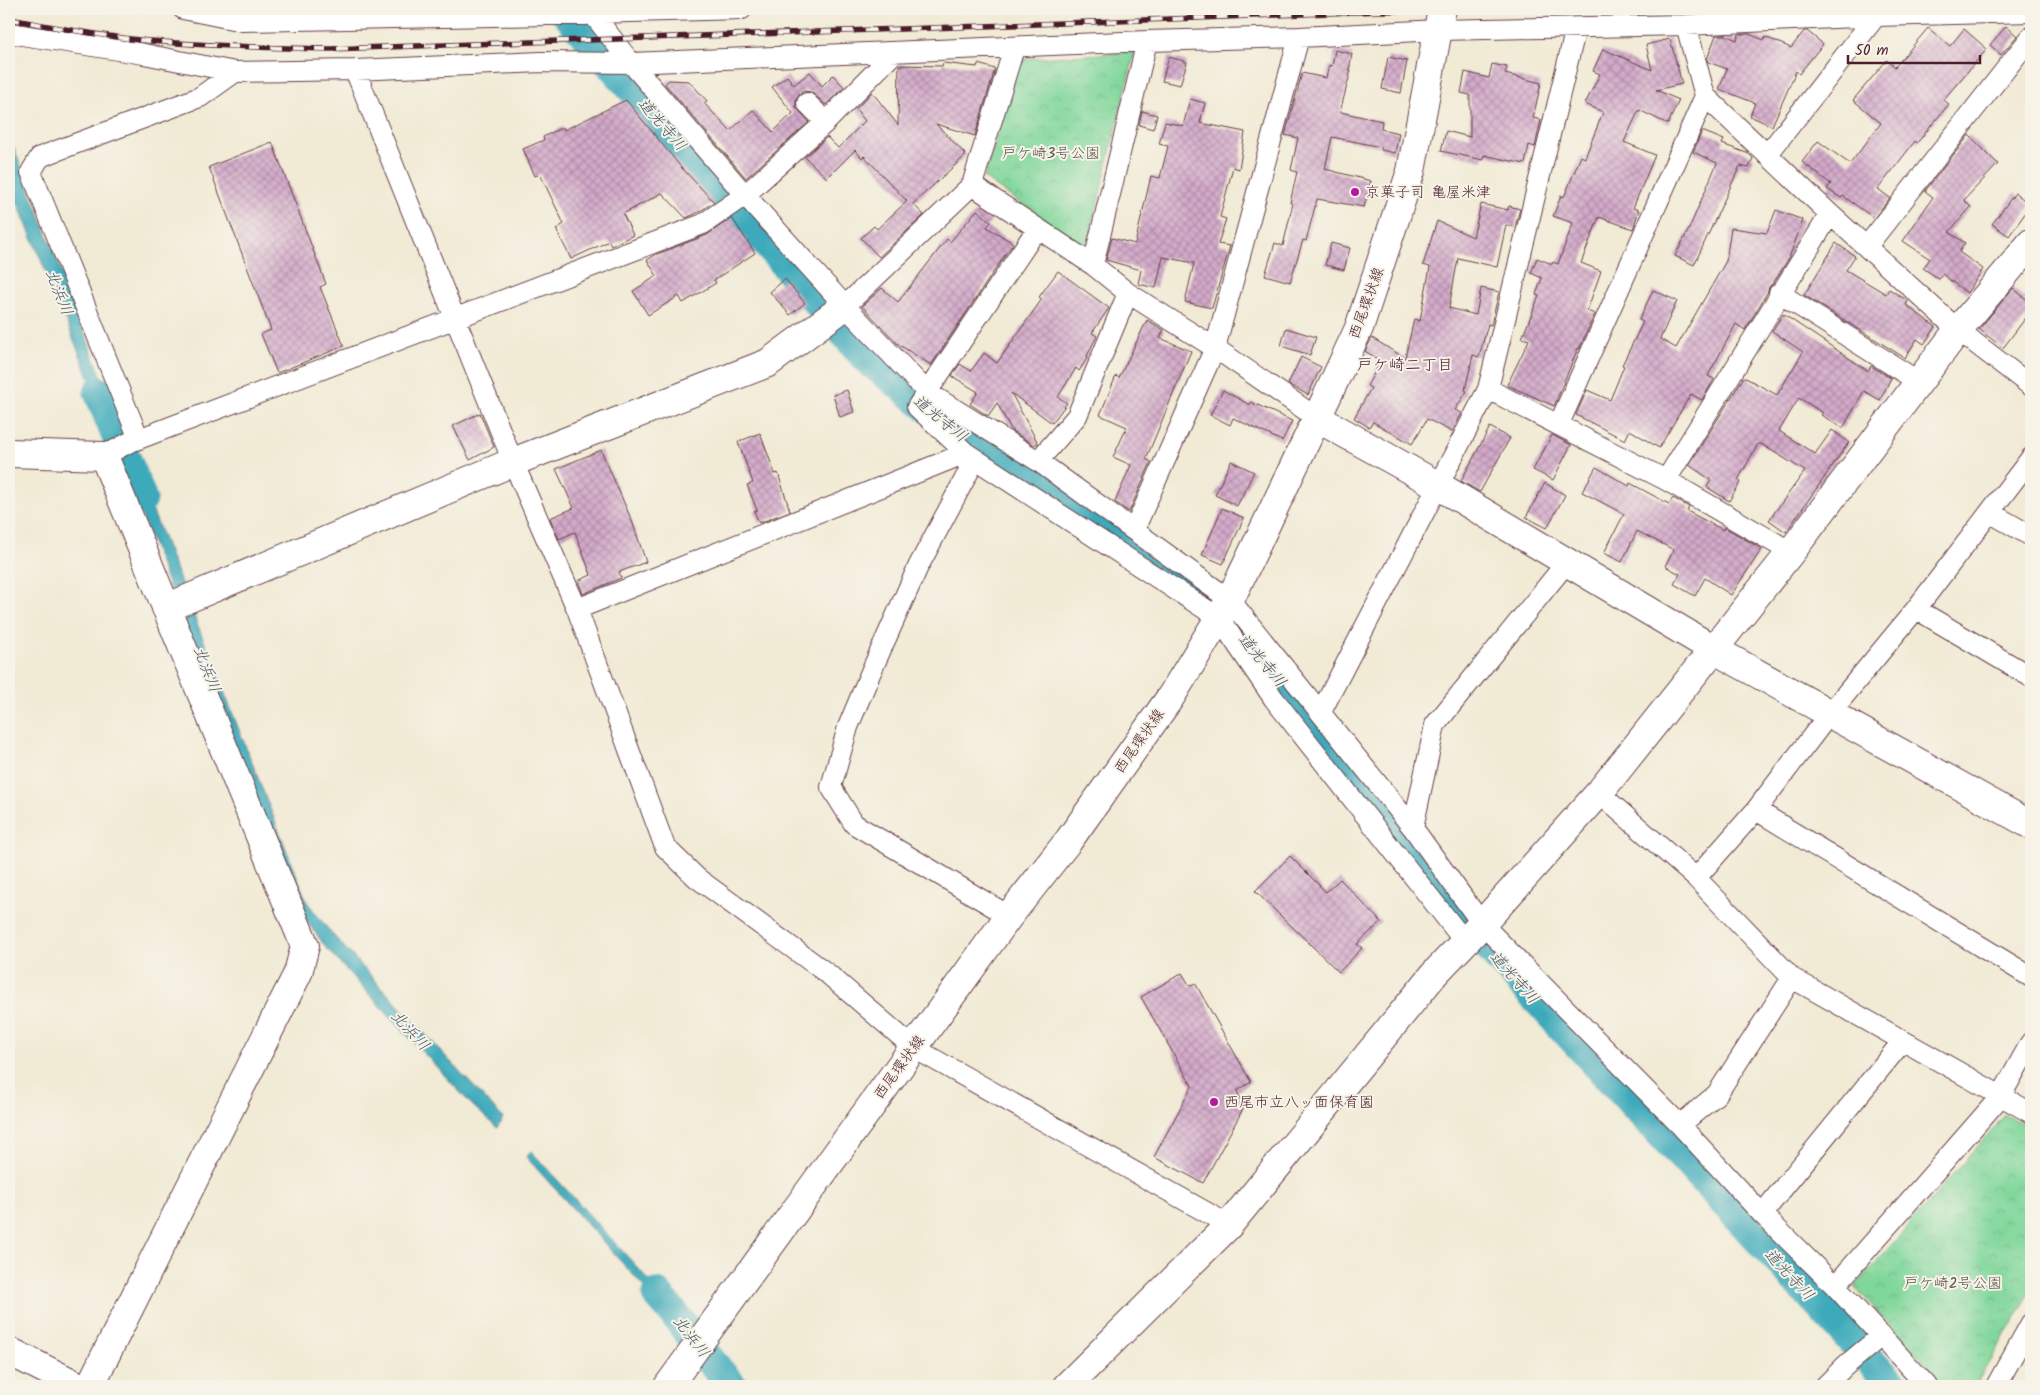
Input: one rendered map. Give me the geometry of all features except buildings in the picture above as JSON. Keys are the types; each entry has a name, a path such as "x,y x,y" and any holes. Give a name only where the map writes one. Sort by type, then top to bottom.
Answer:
{"street":[{"path":"183,9 242,21 404,13 547,15 744,9"},
{"path":"9,33 144,54 235,72 355,70 541,62 630,63 1147,41 1299,37 1440,19 1576,28 2031,12"},
{"path":"589,13 744,196 923,398 966,452 1224,609 1274,699 1473,933 1680,1125 1762,1214 1835,1286 1927,1386"},
{"path":"1766,155 1876,16"},
{"name":"西尾環状線","path":"668,1386 1009,916 1069,840 1170,698 1224,609 1359,328 1411,171 1440,19"},
{"path":"1686,25 1705,96 1766,155 1958,330 2031,386"},
{"path":"1321,712 1488,388 1576,28"},
{"path":"1134,530 1215,348 1299,37"},
{"path":"1867,246 2031,37"},
{"path":"1093,266 1147,41"},
{"path":"177,604 513,462 768,363 844,307 972,184 1014,48"},
{"path":"9,453 121,447 703,224 744,196 826,122 894,53"},
{"path":"355,70 454,319 513,462 577,609 665,847 697,878 828,974 914,1048 1229,1225"},
{"path":"90,1386 298,973 305,946 177,604 121,447 32,172 40,157 200,97 235,72"},
{"path":"1559,424 1705,96"},
{"path":"807,103 826,122"},
{"path":"972,184 1093,266 1128,293 1215,348 1317,418 1439,486 1713,649 2031,825"},
{"path":"1666,480 1830,214"},
{"path":"923,398 1037,229"},
{"path":"1067,1386 1229,1225 1436,972 1599,793 1790,552 1958,330 2031,243"},
{"path":"1038,461 1076,416 1128,293"},
{"path":"1780,293 1919,382"},
{"path":"1488,388 1666,480 1790,552"},
{"path":"923,398 1038,461 1134,530 1224,609 1321,712 1413,828 1473,933"},
{"path":"577,609 966,452"},
{"path":"966,452 969,472 918,567 870,674 848,727 831,787 854,824 1009,916"},
{"path":"1696,878 1756,810 1830,713 1916,609 1991,513 2031,458"},
{"path":"1991,513 2031,536"},
{"path":"1413,828 1435,725 1567,562"},
{"path":"1916,609 2031,677"},
{"path":"1599,793 1696,878 1792,978 1902,1042 2031,1112"},
{"path":"1756,810 2031,976"},
{"path":"1680,1125 1717,1094 1792,978"},
{"path":"1762,1214 1902,1042"},
{"path":"1835,1286 2001,1096 2031,1042"},
{"path":"1996,1386 2031,1323"},
{"path":"1825,1386 1845,1366 1881,1337"},
{"path":"9,1351 78,1386"}],"green space":[{"name":"戸ケ崎3号公園","path":"1135,52 1086,249 984,178 1020,59"},
{"name":"戸ケ崎2号公園","path":"2005,1115 2031,1128 2031,1291 1975,1386 1946,1386 1855,1287"}],"water":[{"name":"北浜川","path":"9,135 121,428 111,431 9,182"},
{"name":"北浜川","path":"131,456 307,902 332,934 503,1118 497,1128 470,1103 327,949 293,902 120,461"},
{"name":"北浜川","path":"531,1151 679,1313 691,1320 679,1334 675,1321 526,1157"},
{"name":"北浜川","path":"714,1346 718,1363 739,1386 727,1386 714,1372 701,1365"}],"waterway":[{"name":"道光寺川","path":"563,9 867,359 972,442 1044,485 1230,620 1246,634 1493,952 1894,1386"},
{"name":"北浜川","path":"99,392 142,499"},
{"name":"北浜川","path":"657,1294 732,1386"}],"railway":[{"path":"9,19 151,41 330,49 1435,9"}],"place":[{"name":"京菓子司 亀屋米津","path":"1355,192"},
{"name":"西尾市立八ッ面保育園","path":"1214,1102"}],"district":[{"name":"戸ケ崎二丁目","path":"1405,364"}]}
